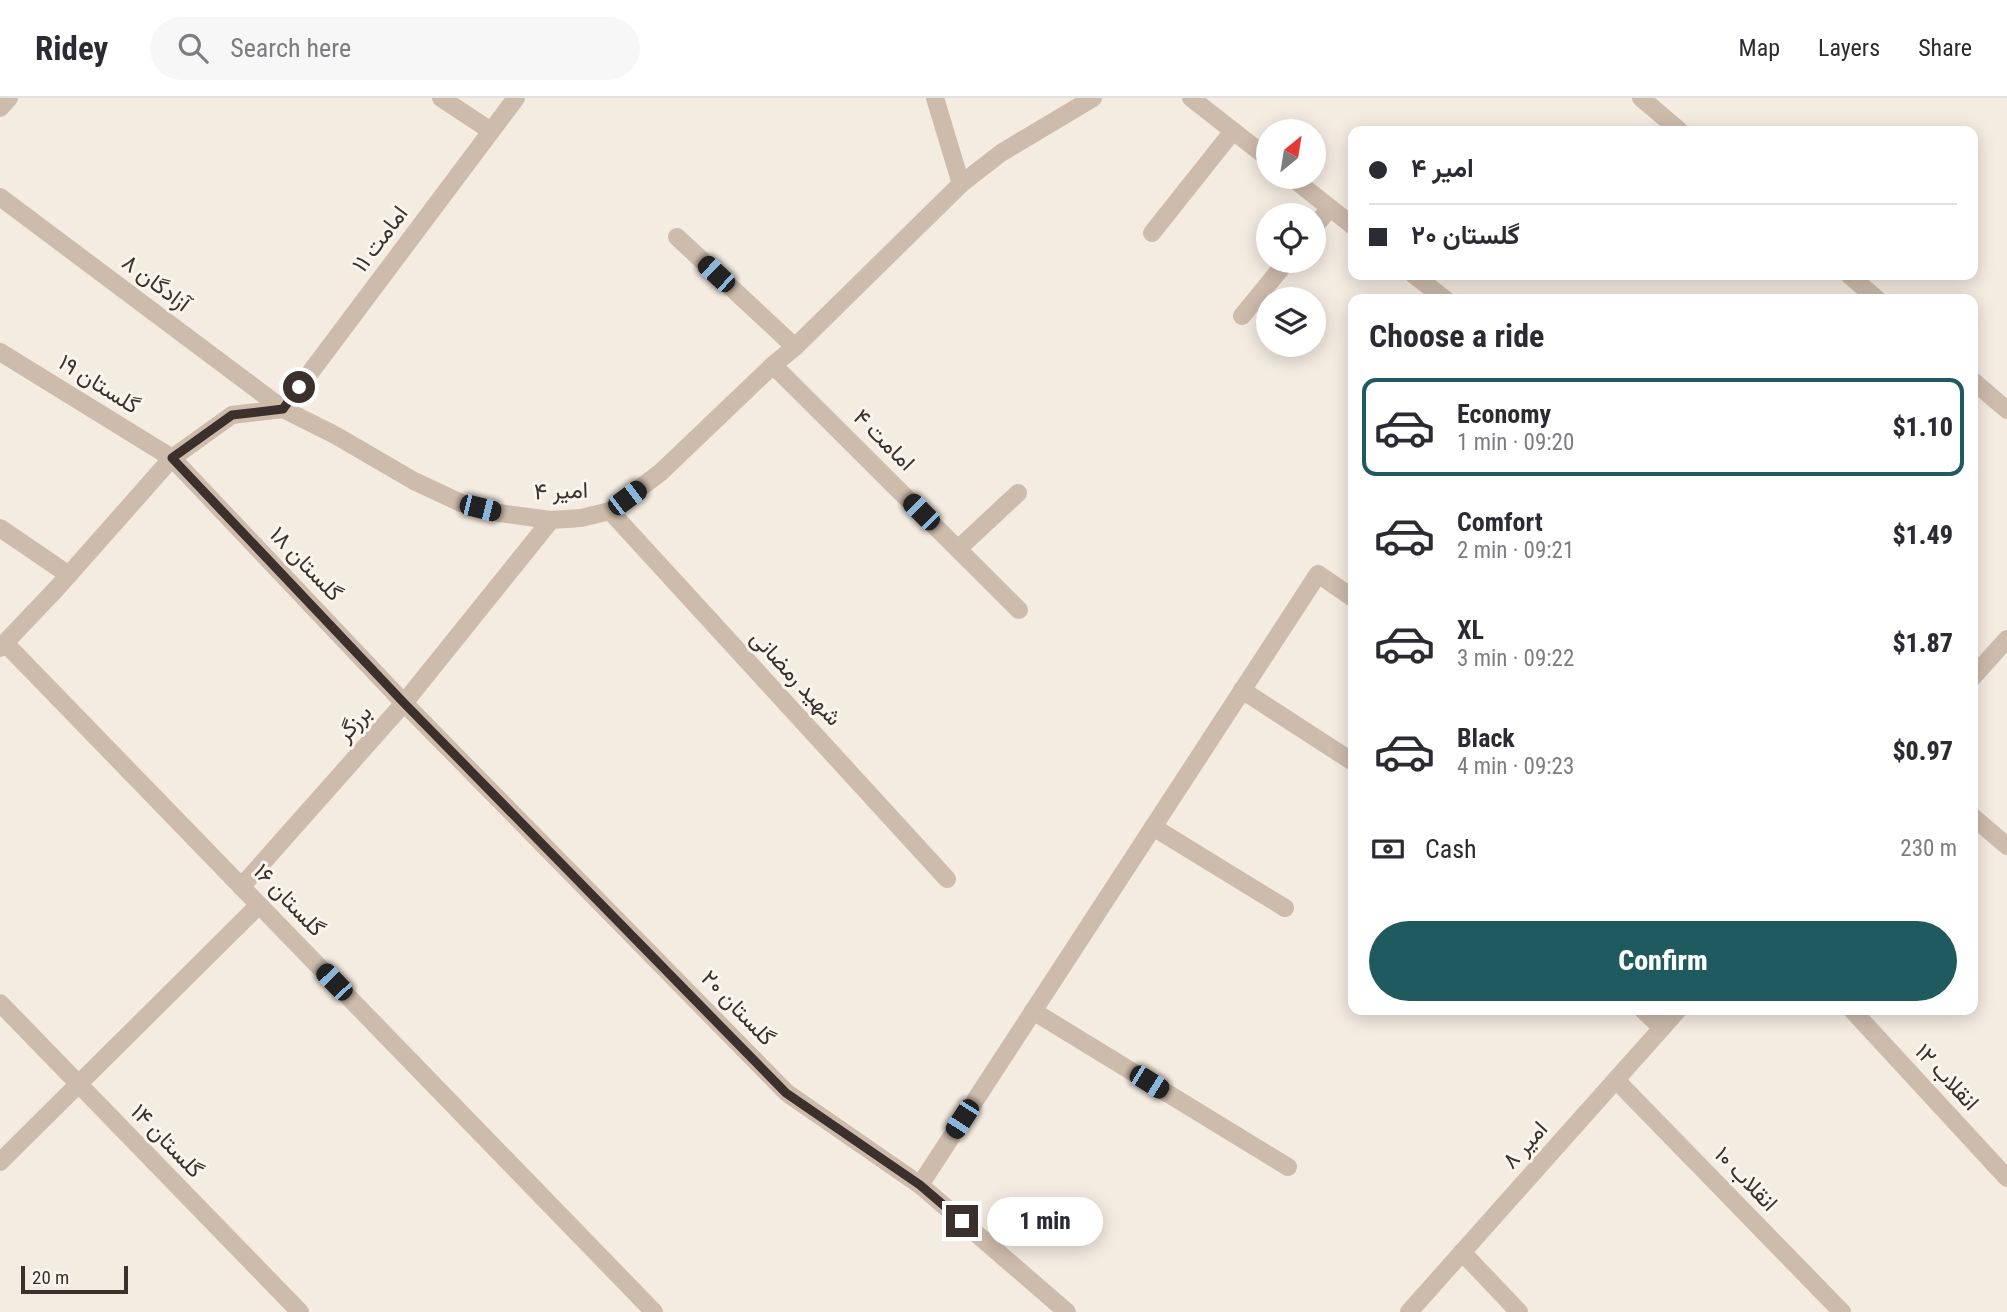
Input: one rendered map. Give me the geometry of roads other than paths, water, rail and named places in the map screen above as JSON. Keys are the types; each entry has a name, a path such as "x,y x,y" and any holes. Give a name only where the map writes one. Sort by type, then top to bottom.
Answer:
{"street":[{"path":"0,108 9,98"},
{"path":"442,98 491,131"},
{"name":"امامت ۱۱","path":"283,409 516,98"},
{"path":"935,98 961,184"},
{"name":"امیر ۴","path":"283,409 335,435 414,481 460,503 499,513 551,520 581,519 610,511 661,472 795,347 961,184 1001,153 1093,98"},
{"path":"1191,98 1256,149"},
{"path":"1642,98 1674,126"},
{"path":"1152,233 1233,131"},
{"path":"1306,189 1348,222"},
{"name":"آزادگان ۸","path":"0,197 283,409"},
{"path":"1326,213 1330,208"},
{"path":"677,237 795,347"},
{"path":"1242,316 1277,273"},
{"path":"1421,280 1440,294"},
{"path":"1855,280 1872,294"},
{"name":"گلستان ۱۹","path":"0,352 172,458"},
{"name":"امامت ۴","path":"774,365 1019,610"},
{"path":"1978,385 2007,410"},
{"path":"2,646 172,458 232,415 283,409"},
{"name":"گلستان ۱۸","path":"172,458 404,703"},
{"path":"958,549 1018,493"},
{"name":"شهید رمضانی","path":"610,511 947,879"},
{"name":"برزگر","path":"241,887 404,703 551,520"},
{"path":"0,528 69,575"},
{"path":"920,1185 1318,574 1348,595"},
{"path":"1978,671 2007,639"},
{"name":"گلستان ۱۶","path":"2,646 259,905 654,1312"},
{"path":"1242,690 1348,759"},
{"name":"گلستان ۲۰","path":"404,703 786,1093 920,1185 1067,1312"},
{"path":"1978,821 2007,846"},
{"path":"1153,827 1285,908"},
{"path":"0,1162 259,905"},
{"name":"گلستان ۱۴","path":"0,1003 300,1312"},
{"path":"1033,1011 1288,1167"},
{"path":"1648,1015 1662,1028"},
{"name":"امیر ۸","path":"1409,1312 1674,1015"},
{"name":"انقلاب ۱۲","path":"1857,1015 2007,1178"},
{"name":"انقلاب ۱۰","path":"1615,1080 1842,1312"},
{"path":"1462,1252 1519,1312"}]}
